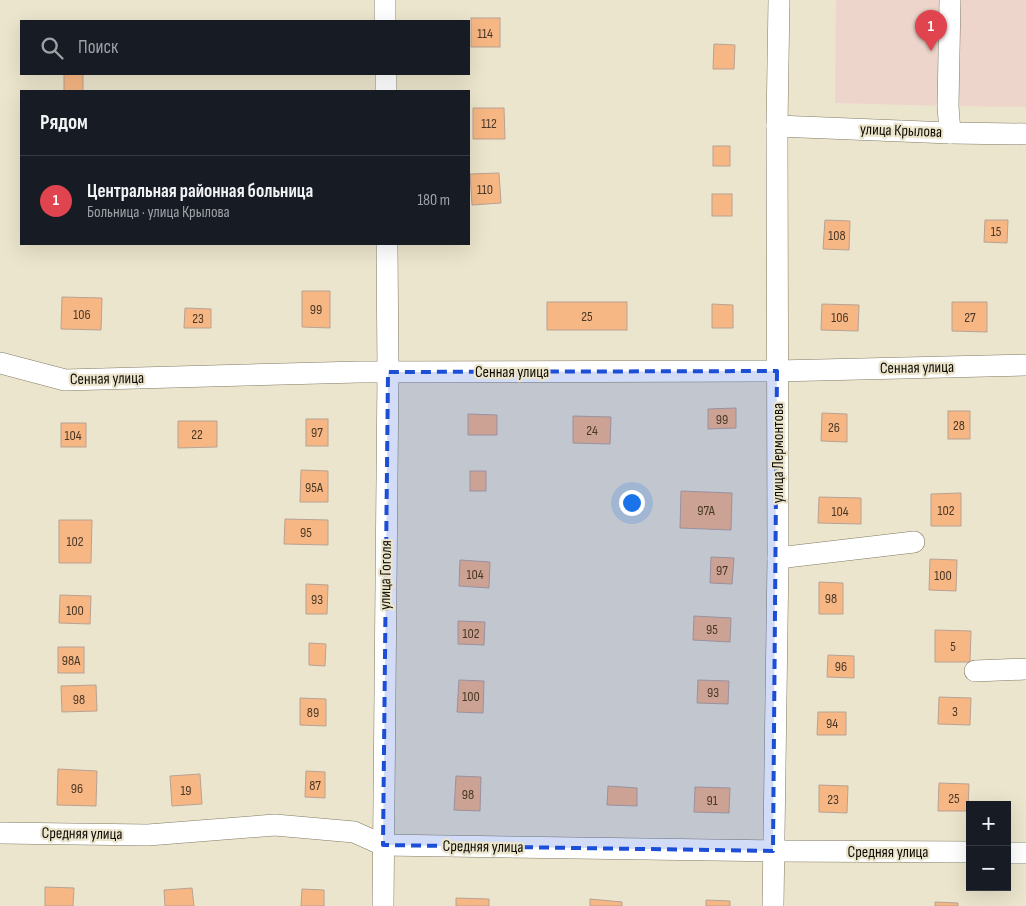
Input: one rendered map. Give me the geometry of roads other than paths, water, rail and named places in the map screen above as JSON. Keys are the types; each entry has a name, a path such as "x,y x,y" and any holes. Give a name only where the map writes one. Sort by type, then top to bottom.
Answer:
{"street":[{"path":"385,0 385,20"},
{"name":"улица Лермонтова","path":"773,906 778,558 777,126 779,0"},
{"path":"950,0 948,106 950,133"},
{"path":"386,75 386,90"},
{"name":"улица Крылова","path":"777,126 1026,134"},
{"name":"улица Гоголя","path":"383,906 388,372 387,245"},
{"name":"Сенная улица","path":"0,363 65,380 359,372 777,371 1026,365"},
{"path":"778,558 914,542"},
{"path":"975,671 1026,669"},
{"name":"Средняя улица","path":"0,833 148,834 275,825 354,832 383,845 966,852"},
{"path":"1011,853 1026,853"}],"place":[{"name":"Центральная районная больница","path":"931,51"}]}
